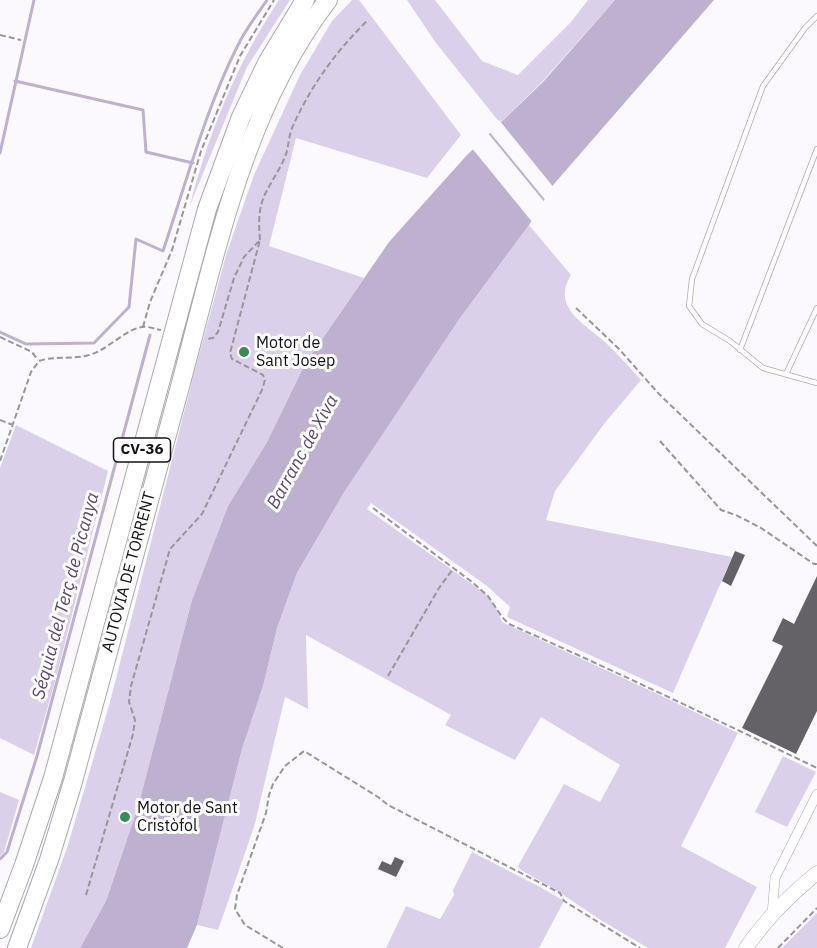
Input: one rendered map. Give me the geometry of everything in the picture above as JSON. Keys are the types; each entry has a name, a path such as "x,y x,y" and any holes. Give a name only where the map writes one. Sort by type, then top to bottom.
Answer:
{"highway":[{"name":"AUTOVIA DE TORRENT","path":"0,929 53,778 207,209 246,108 267,63 305,0"},
{"name":"AUTOVIA DE TORRENT","path":"17,948 49,860 72,785 226,216 259,121 283,73 328,0"},
{"path":"226,216 288,76 325,17 339,0"}],"street":[{"path":"772,915 775,878 817,794"},
{"path":"746,948 772,915 798,888 817,873"}],"lane":[{"path":"817,16 804,28 763,86 692,279 689,306 702,324 763,368 817,383"},
{"path":"740,350 817,149"},
{"path":"786,374 817,308"}],"path":[{"path":"143,327 150,302 172,250 201,151 240,56 274,0"},
{"path":"86,895 133,734 135,720 129,702 131,686 163,569 170,549 202,514 265,380 263,375 232,359 230,353 260,240 258,221 263,199 278,174 286,155 291,131 305,103 331,60 347,40 368,20"},
{"path":"0,35 21,40"},
{"path":"206,339 213,338 218,332 234,278 244,257 260,240"},
{"path":"576,308 667,402 817,546"},
{"path":"0,461 31,372 39,361 50,357 85,356 108,347 129,332 143,327 161,330"},
{"path":"0,337 32,352 39,361"},
{"path":"0,420 13,425"},
{"path":"660,441 721,510 761,528 817,564"},
{"path":"372,508 488,596 509,624 656,690 817,768"},
{"path":"388,676 439,588 453,569"},
{"path":"283,948 245,925 235,909 237,895 266,813 273,784 285,766 304,751 388,805 560,893 564,901 640,948"},
{"path":"778,948 817,908"}],"shaded area":[{"path":"279,0 290,0 247,67 190,205 215,125 237,73"},
{"path":"352,0 359,0 461,135 427,178 296,138 269,246 364,278 305,364 267,442 228,506 192,600 138,807 106,901 80,948 31,948 68,845 110,702 227,252 254,175 300,75 332,21"},
{"path":"407,0 435,0 482,61 518,75 571,22 588,0 615,0 541,83 500,123 436,43"},
{"path":"529,225 571,275 566,284 565,295 569,308 641,380 604,424 555,491 546,520 732,557 673,693 507,617 510,607 487,586 371,503 367,509 483,592 490,598 502,622 738,733 681,846 757,887 725,948 648,948 518,866 564,784 600,802 620,765 541,717 515,760 445,725 451,715 306,635 308,709 285,697 254,827 218,930 197,925 242,749 263,686 277,628 297,573 343,494 460,318"},
{"path":"16,425 108,471 56,678 34,755 0,738 0,468"},
{"path":"783,756 816,772 787,827 755,812"},
{"path":"0,792 19,800 4,852 0,856"},
{"path":"472,852 564,901 539,948 386,948 406,906 440,919 454,895 453,890"},
{"path":"817,913 817,948 782,948"}],"water":[{"name":"Barranc de Xiva","path":"615,0 714,0 554,184 529,225 460,318 343,494 297,573 277,628 263,686 242,749 197,925 187,948 80,948 106,901 138,807 192,600 228,506 267,442 305,364 389,242 467,155 543,82"}],"pier":[{"path":"499,120 555,189 547,202 488,130"},
{"path":"487,132 546,204 533,223 471,147"}],"building":[{"path":"735,551 745,555 731,586 722,581"},
{"path":"817,576 817,711 796,754 742,728 783,646 772,641 783,618 794,624"},
{"path":"395,857 404,861 396,877 378,869 382,861 391,865"}],"waterway":[{"path":"0,153 34,0"},
{"name":"Séquia del Terç de Picanya","path":"0,332 26,344 94,343 129,307 136,239 163,251 215,96 240,41 267,0"},
{"path":"15,81 143,110 146,152 193,163"},
{"name":"Séquia del Terç de Picanya","path":"0,859 7,852 37,756 150,335"}],"place":[{"name":"Motor de Sant Josep","path":"244,352"},
{"name":"Motor de Sant Cristòfol","path":"125,817"}]}
